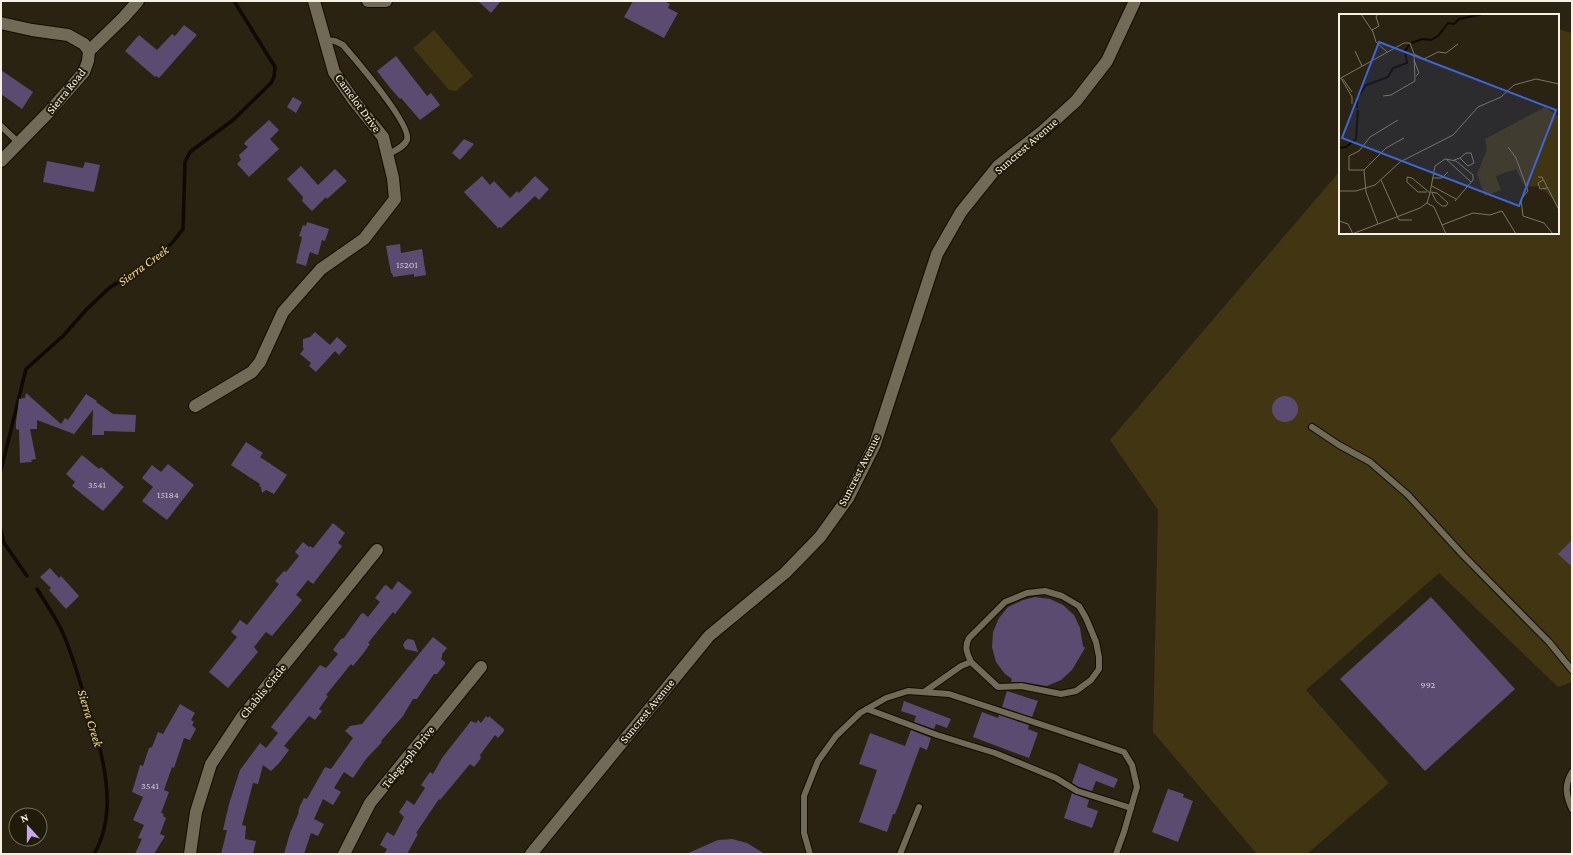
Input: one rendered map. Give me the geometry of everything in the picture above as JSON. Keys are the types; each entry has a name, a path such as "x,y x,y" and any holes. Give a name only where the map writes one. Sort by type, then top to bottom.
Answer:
{"street":[{"path":"1,23 32,30 68,34 84,44 89,51 138,1"},
{"name":"Camelot Drive","path":"195,406 252,372 260,362 283,312 321,269 364,239 395,199 393,178 383,137 354,101 334,72 314,1"},
{"path":"368,1 386,1"},
{"name":"Suncrest Avenue","path":"531,854 708,636 785,572 820,537 848,498 875,444 937,254 961,212 998,166 1043,131 1076,101 1107,62 1135,1"},
{"name":"Sierra Road","path":"1,161 49,112 84,72 88,61 89,51"},
{"name":"Chablis Circle","path":"190,854 196,812 211,764 242,716 377,550"},
{"name":"Telegraph Drive","path":"344,854 370,803 481,667"}],"lane":[{"path":"325,40 335,41 343,45 402,121 406,129 407,138 404,144 387,155"},
{"path":"1,126 19,143"},
{"path":"1312,427 1338,445 1370,462 1408,495 1463,555 1549,642 1572,670"},
{"path":"1045,591 1062,596 1078,606 1086,618 1096,642 1099,657 1099,669 1092,680 1076,691 1061,694 1021,686 998,686 971,662 966,651 966,643 969,638 1006,602 1027,593 1045,591"},
{"path":"924,692 961,666 971,662"},
{"path":"810,854 804,833 804,796 818,761 836,736 860,713 886,698 908,691 949,694 1124,752 1132,765 1137,787 1116,854"},
{"path":"867,709 937,735 995,753 1056,778 1077,791 1131,808"},
{"path":"1572,772 1568,778 1567,798 1572,809"},
{"path":"900,854 919,808"}],"shaded area":[{"path":"1559,29 1572,33 1572,682 1558,687 1439,573 1306,690 1389,783 1307,854 1257,854 1153,732 1158,510 1110,440 1339,172 1339,234 1559,234"},
{"path":"434,30 473,76 456,91 449,90 413,48"}],"building":[{"path":"478,1 501,1 491,13"},
{"path":"633,1 664,1 670,4 668,8 678,13 664,38 624,17"},
{"path":"184,25 197,35 159,78 156,76 155,77 125,51 139,35 157,50 172,34 175,36"},
{"path":"396,56 427,96 431,93 440,105 420,120 391,89 377,71"},
{"path":"1,70 33,92 22,109 1,94"},
{"path":"293,97 302,102 296,113 287,107"},
{"path":"269,120 279,130 270,139 279,149 249,177 237,164 241,160 239,155 248,147 244,144 246,141"},
{"path":"464,139 474,144 460,160 452,153"},
{"path":"47,161 83,168 85,162 100,165 94,192 43,182"},
{"path":"301,166 318,185 335,169 347,181 327,199 326,197 312,211 302,201 303,197 287,179"},
{"path":"482,176 490,185 494,181 510,198 517,191 519,193 535,176 549,189 539,200 535,196 501,228 498,228 464,192"},
{"path":"307,222 329,229 325,241 322,240 318,255 310,252 306,266 296,263 302,237 299,236 303,225 306,226"},
{"path":"400,244 401,253 422,249 426,275 414,277 414,274 393,277 386,246"},
{"path":"315,332 330,345 337,337 347,346 339,355 335,351 316,372 309,366 311,363 300,354 304,349 303,339 310,337"},
{"path":"26,393 61,424 65,418 68,420 86,394 113,414 136,415 135,432 104,431 104,435 92,435 93,410 74,434 37,420 37,429 30,429 36,459 31,460 32,462 20,463 19,430 16,429 16,422 19,399 25,398"},
{"path":"1285,396 1294,400 1298,409 1294,418 1285,422 1276,418 1272,409 1276,400"},
{"path":"246,442 263,453 260,457 287,475 274,494 266,490 262,493 261,487 259,486 260,484 231,465"},
{"path":"82,455 99,469 101,467 124,487 103,511 72,486 75,482 66,474"},
{"path":"168,464 194,485 167,520 142,501 153,487 142,478 152,465 161,472"},
{"path":"333,523 345,533 338,543 342,546 313,584 308,580 296,595 302,600 272,636 266,632 254,647 258,652 228,688 209,672 237,637 231,632 240,620 247,625 279,584 275,581 284,571 286,572 299,556 295,552 303,542 309,547 310,546 313,548"},
{"path":"1572,540 1572,567 1558,554"},
{"path":"50,568 59,578 61,576 79,596 66,609 49,590 51,588 40,577"},
{"path":"398,581 412,592 395,614 393,612 368,643 370,644 353,666 351,664 326,695 328,696 319,709 322,711 315,720 309,716 284,746 289,750 280,762 271,771 263,765 258,784 253,783 242,825 246,826 245,839 256,841 253,854 221,854 227,830 223,830 229,804 240,770 260,743 266,748 278,733 271,727 320,665 326,668 338,654 333,650 341,639 344,638 361,614 363,613 368,617 380,602 375,598 384,586 386,585 392,590"},
{"path":"1035,597 1050,599 1063,605 1074,615 1080,628 1083,646 1085,648 1072,670 1061,680 1047,686 1022,682 1011,682 1012,679 1005,674 996,662 992,647 993,632 999,618 1008,607 1023,600"},
{"path":"1431,597 1515,689 1425,771 1340,679"},
{"path":"433,637 447,648 442,654 441,659 445,662 445,664 437,674 434,674 417,699 413,699 403,716 366,759 353,778 344,772 334,788 341,792 333,805 323,799 314,819 324,824 318,836 311,833 304,854 284,854 290,833 304,798 307,799 325,767 331,769 353,738 345,731 350,726 362,724"},
{"path":"408,639 414,640 418,652 405,649 403,645"},
{"path":"1007,691 1038,701 1032,717 1002,707"},
{"path":"904,701 951,719 947,728 936,724 934,729 914,722 916,716 901,711"},
{"path":"180,704 195,713 191,720 194,722 192,725 196,729 190,740 184,738 174,768 172,767 164,790 169,792 161,813 164,814 163,816 166,818 160,834 165,836 154,854 135,854 142,839 138,838 144,825 133,820 143,797 132,792 140,765 143,766 149,748 152,747 158,732 163,734"},
{"path":"982,712 998,718 999,715 1029,725 1028,729 1038,733 1029,758 973,737"},
{"path":"486,716 488,718 489,716 504,729 504,731 498,738 495,735 480,755 481,758 474,767 470,764 440,800 439,799 416,833 418,834 407,854 384,854 387,849 380,845 387,832 394,836 404,817 399,812 407,800 414,805 425,788 421,785 430,772 433,774 442,758 471,721 476,723 478,720 481,723"},
{"path":"911,730 931,738 927,750 920,747 887,832 859,822 877,770 859,764 870,733 905,746"},
{"path":"1079,763 1118,779 1114,788 1096,781 1092,791 1072,783"},
{"path":"1168,789 1184,794 1183,797 1193,801 1178,842 1152,832"},
{"path":"1072,793 1089,800 1087,807 1098,811 1092,828 1064,818"},
{"path":"732,839 747,843 765,854 686,854 718,840"}],"waterway":[{"name":"Sierra Creek","path":"1,470 26,369 63,336 86,310 109,288 141,268 172,243 183,229 185,162 190,152 233,120 271,83 274,77 275,67 234,1"},
{"name":"Sierra Creek","path":"1,530 4,543 27,576"},
{"name":"Sierra Creek","path":"37,589 61,629 68,645 96,733 101,754 107,796 106,816 102,836 94,854"}]}
